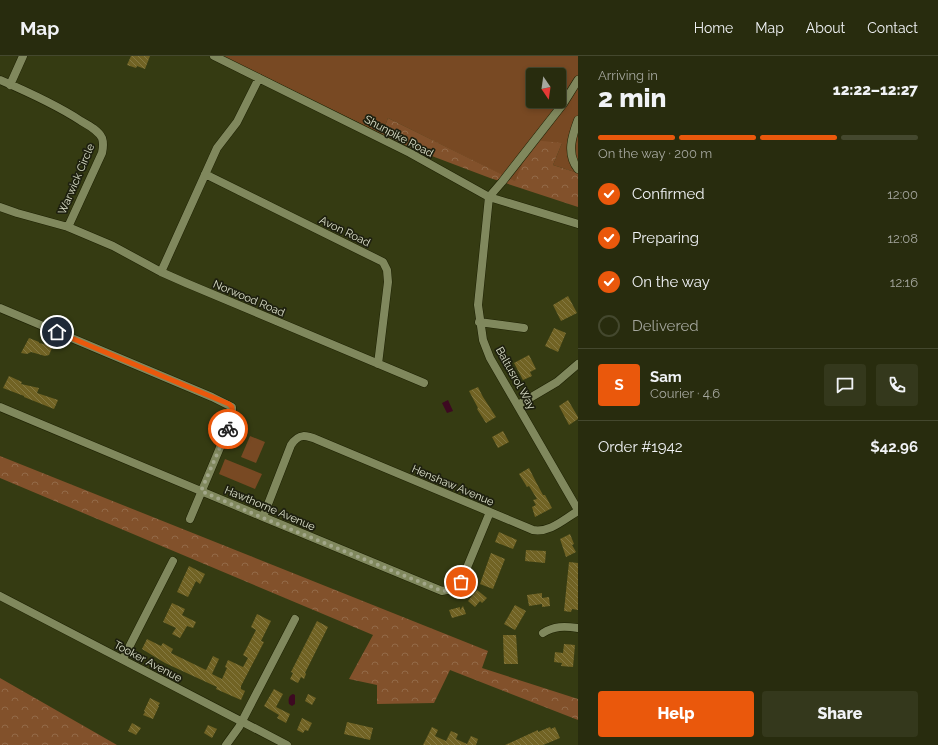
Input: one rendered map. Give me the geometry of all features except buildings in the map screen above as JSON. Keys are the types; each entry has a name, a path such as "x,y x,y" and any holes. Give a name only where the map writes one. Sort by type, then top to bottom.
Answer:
{"street":[{"path":"10,84 23,56"},
{"name":"Shunpike Road","path":"214,56 410,153 489,197 578,224"},
{"path":"161,272 217,148 237,122 259,78"},
{"name":"Warwick Circle","path":"0,80 42,98 65,110 97,131 102,138 104,145 102,153 68,227 16,213 0,207"},
{"path":"489,197 563,104 578,80"},
{"path":"578,120 571,139 575,150 578,169"},
{"name":"Avon Road","path":"205,174 383,262 387,270 388,282 378,364"},
{"name":"Baltusrol Way","path":"489,197 478,305 479,322 483,340 490,358 578,511"},
{"name":"Norwood Road","path":"68,227 113,246 161,272 424,383"},
{"path":"0,308 229,404 232,407 232,419 190,519"},
{"path":"479,322 524,328"},
{"path":"518,405 557,382 578,364"},
{"name":"Hawthorne Avenue","path":"0,407 263,518 442,591 450,590 461,582 490,512"},
{"name":"Henshaw Avenue","path":"263,518 291,445 294,440 301,436 318,440 533,530 540,531 548,529 578,511"},
{"path":"123,659 173,561"},
{"name":"Tooker Avenue","path":"0,596 287,745"},
{"path":"226,745 242,722 295,619"},
{"path":"543,634 550,628 562,626 578,628"}],"shaded area":[{"path":"223,56 578,56 578,173 553,165 562,143 516,182 388,118 382,134"},
{"path":"448,400 453,411 447,413 442,403"},
{"path":"250,436 265,442 256,463 241,457"},
{"path":"225,459 262,474 255,489 219,474"},
{"path":"293,694 295,695 295,704 292,706 289,704 289,701"}],"green space":[{"path":"388,118 515,181 533,140 562,143 553,165 578,173 578,207 490,178 416,150 382,134"},
{"path":"0,456 488,651 482,668 578,699 578,720 450,670 434,703 377,704 377,685 349,679 373,635 0,478"},
{"path":"0,678 117,745 0,745"}],"way so far":[{"path":"228,429 201,491 442,591 450,590 461,582"}],"route":[{"path":"57,332 229,404 232,407 233,412 228,429"}]}
